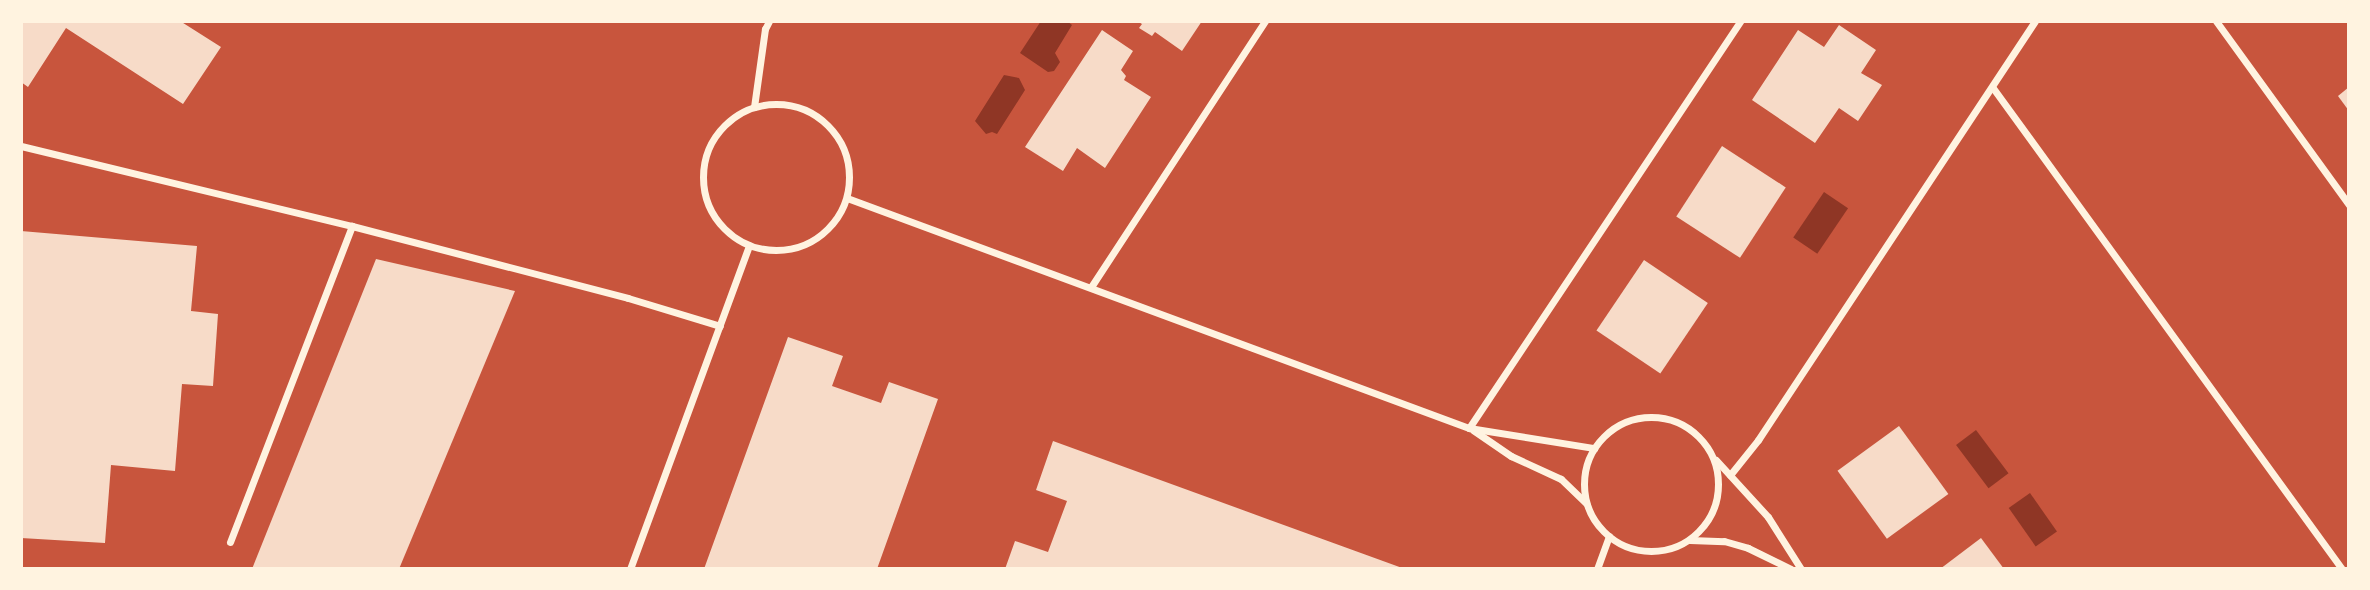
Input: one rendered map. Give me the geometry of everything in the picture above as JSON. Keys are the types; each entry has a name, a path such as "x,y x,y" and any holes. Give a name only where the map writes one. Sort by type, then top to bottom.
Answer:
{"street":[{"path":"754,107 765,29 769,21"},
{"path":"1091,286 1265,21"},
{"path":"1469,428 1740,21"},
{"path":"1730,475 1758,440 2035,21"},
{"path":"2216,21 2349,205"},
{"path":"1993,88 2342,569"},
{"path":"789,105 825,123 839,139 847,158 847,198 835,220 805,244 769,250 750,245 721,224 706,199 703,179 705,158 722,127 754,107 789,105"},
{"path":"21,146 352,226 628,298 720,326"},
{"path":"847,198 1469,428 1594,448"},
{"path":"230,542 352,226"},
{"path":"630,569 750,245"},
{"path":"1714,457 1719,487 1716,503 1701,530 1689,540 1672,548 1650,551 1628,547 1609,536 1595,521 1586,503 1583,484 1586,464 1594,448 1618,426 1648,416 1680,423 1706,443 1714,457 1769,517 1801,569"},
{"path":"1469,428 1511,456 1561,480 1586,503"},
{"path":"1597,569 1609,536"},
{"path":"1689,540 1724,541 1748,548 1791,569"}],"shaded area":[{"path":"1041,21 1067,21 1072,25 1055,53 1060,62 1054,71 1048,72 1020,53"},
{"path":"1004,75 1019,78 1025,90 997,134 986,134 975,121"},
{"path":"1824,192 1848,208 1817,254 1793,238"},
{"path":"1976,430 2008,473 1989,488 1956,445"},
{"path":"2030,493 2057,532 2036,546 2009,508"}],"building":[{"path":"21,21 180,21 221,47 183,104 66,28 28,87 21,82"},
{"path":"1137,21 1202,21 1182,51 1155,32 1152,36 1139,28 1142,24"},
{"path":"1839,25 1876,50 1861,73 1882,85 1858,121 1839,108 1815,143 1752,100 1798,30 1824,47"},
{"path":"1102,30 1133,51 1121,70 1126,76 1124,80 1151,97 1105,168 1077,148 1063,171 1025,147"},
{"path":"2349,87 2349,111 2338,96"},
{"path":"1722,146 1786,187 1740,258 1676,216"},
{"path":"21,231 197,246 191,311 218,314 213,386 182,384 175,471 111,465 105,543 21,538"},
{"path":"376,259 515,291 399,569 252,569"},
{"path":"1644,260 1708,303 1660,374 1596,330"},
{"path":"788,337 843,356 832,386 881,403 889,382 938,399 877,569 704,569"},
{"path":"1899,426 1948,494 1887,539 1838,471"},
{"path":"1053,441 1405,569 1005,569 1015,541 1048,552 1067,501 1036,490"},
{"path":"1981,538 2004,569 1940,569"}]}
